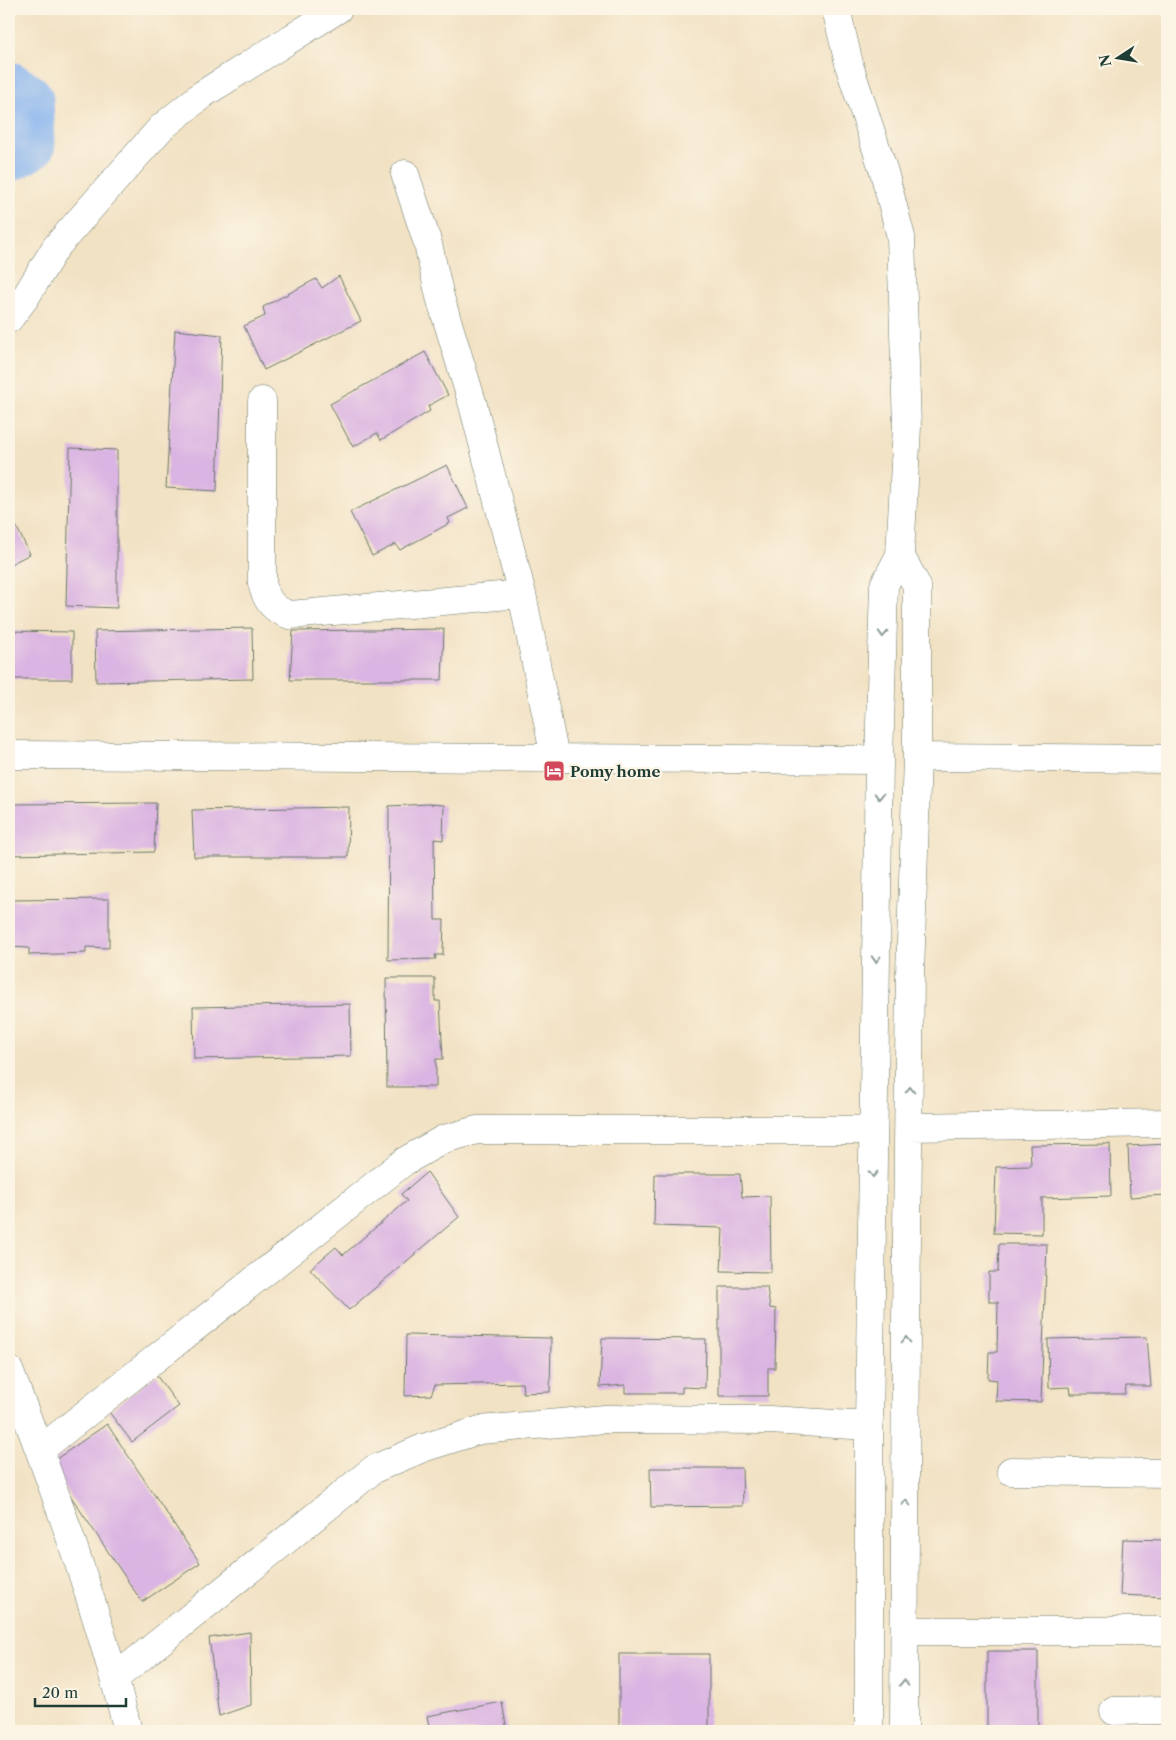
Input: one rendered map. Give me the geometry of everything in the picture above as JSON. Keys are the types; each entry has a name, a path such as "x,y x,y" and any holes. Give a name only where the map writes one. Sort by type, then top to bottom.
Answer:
{"street":[{"path":"9,319 25,298 56,247 161,128 203,94 338,9"},
{"path":"836,9 850,68 884,172 901,237 907,428 900,555 884,585 879,760 869,1426 869,1731"},
{"path":"405,174 428,244 440,297 472,405 522,594 555,758"},
{"path":"262,402 262,582 265,596 276,611 290,614 522,594"},
{"path":"900,555 916,586 917,757 910,974 904,1731"},
{"path":"884,585 916,586"},
{"path":"9,754 879,760"},
{"path":"917,757 1167,759"},
{"path":"909,1127 1167,1124"},
{"path":"40,1450 405,1161 444,1139 477,1130 873,1130"},
{"path":"9,1370 40,1450 115,1678 128,1731"},
{"path":"115,1678 374,1469 423,1448 480,1430 605,1419 769,1420 869,1426"},
{"path":"1011,1470 1167,1473"},
{"path":"870,1530 907,1532"},
{"path":"905,1632 1167,1631"},
{"path":"1114,1711 1167,1710"}],"building":[{"path":"339,276 361,321 264,370 244,326 265,316 263,307 316,279 322,288"},
{"path":"175,330 222,335 217,491 166,488"},
{"path":"425,352 448,395 428,406 430,411 381,440 377,433 353,447 330,404"},
{"path":"70,448 117,450 117,608 66,606"},
{"path":"447,465 468,508 448,518 450,523 400,550 396,544 372,556 350,512"},
{"path":"9,512 30,554 9,565"},
{"path":"252,628 253,679 96,682 95,631"},
{"path":"444,629 442,680 290,680 293,631"},
{"path":"9,631 72,632 72,679 9,679"},
{"path":"156,803 154,852 9,855 9,804"},
{"path":"444,805 443,840 434,839 435,920 444,920 443,955 435,955 436,959 388,960 389,806"},
{"path":"349,807 348,857 194,857 192,810"},
{"path":"109,899 109,948 86,947 86,953 29,955 29,948 9,947 9,900"},
{"path":"386,978 435,978 435,1001 440,1001 443,1059 436,1059 436,1087 387,1087"},
{"path":"350,1004 351,1056 194,1059 193,1007"},
{"path":"1110,1144 1111,1196 1042,1198 1042,1234 994,1233 996,1167 1031,1166 1030,1145"},
{"path":"1167,1144 1167,1195 1130,1197 1128,1146"},
{"path":"427,1172 459,1217 349,1310 310,1269 336,1247 343,1255 407,1201 401,1194"},
{"path":"655,1174 740,1174 742,1197 770,1196 771,1272 721,1271 723,1228 654,1226"},
{"path":"999,1244 1047,1244 1041,1402 996,1401 997,1380 988,1379 989,1352 997,1352 998,1302 989,1302 989,1272 998,1272"},
{"path":"719,1287 767,1287 770,1308 776,1309 775,1368 768,1368 768,1396 719,1396"},
{"path":"406,1335 551,1338 550,1392 523,1393 522,1383 435,1385 431,1395 405,1396"},
{"path":"1147,1337 1151,1386 1126,1386 1125,1394 1071,1394 1070,1387 1049,1388 1048,1339"},
{"path":"602,1338 706,1339 705,1388 682,1387 682,1393 625,1393 625,1385 600,1387"},
{"path":"156,1375 179,1406 132,1442 109,1412"},
{"path":"107,1424 200,1563 142,1602 49,1464"},
{"path":"650,1468 742,1468 743,1506 651,1507"},
{"path":"1123,1539 1167,1540 1167,1597 1120,1595"},
{"path":"250,1632 251,1705 219,1716 209,1638"},
{"path":"987,1651 1038,1651 1038,1731 987,1731"},
{"path":"619,1654 709,1654 709,1731 619,1731"},
{"path":"502,1702 507,1731 430,1731 427,1716"}],"waterway":[{"path":"9,89 26,100 28,144 9,154"}],"place":[{"name":"Pomy home","path":"554,771"}]}
